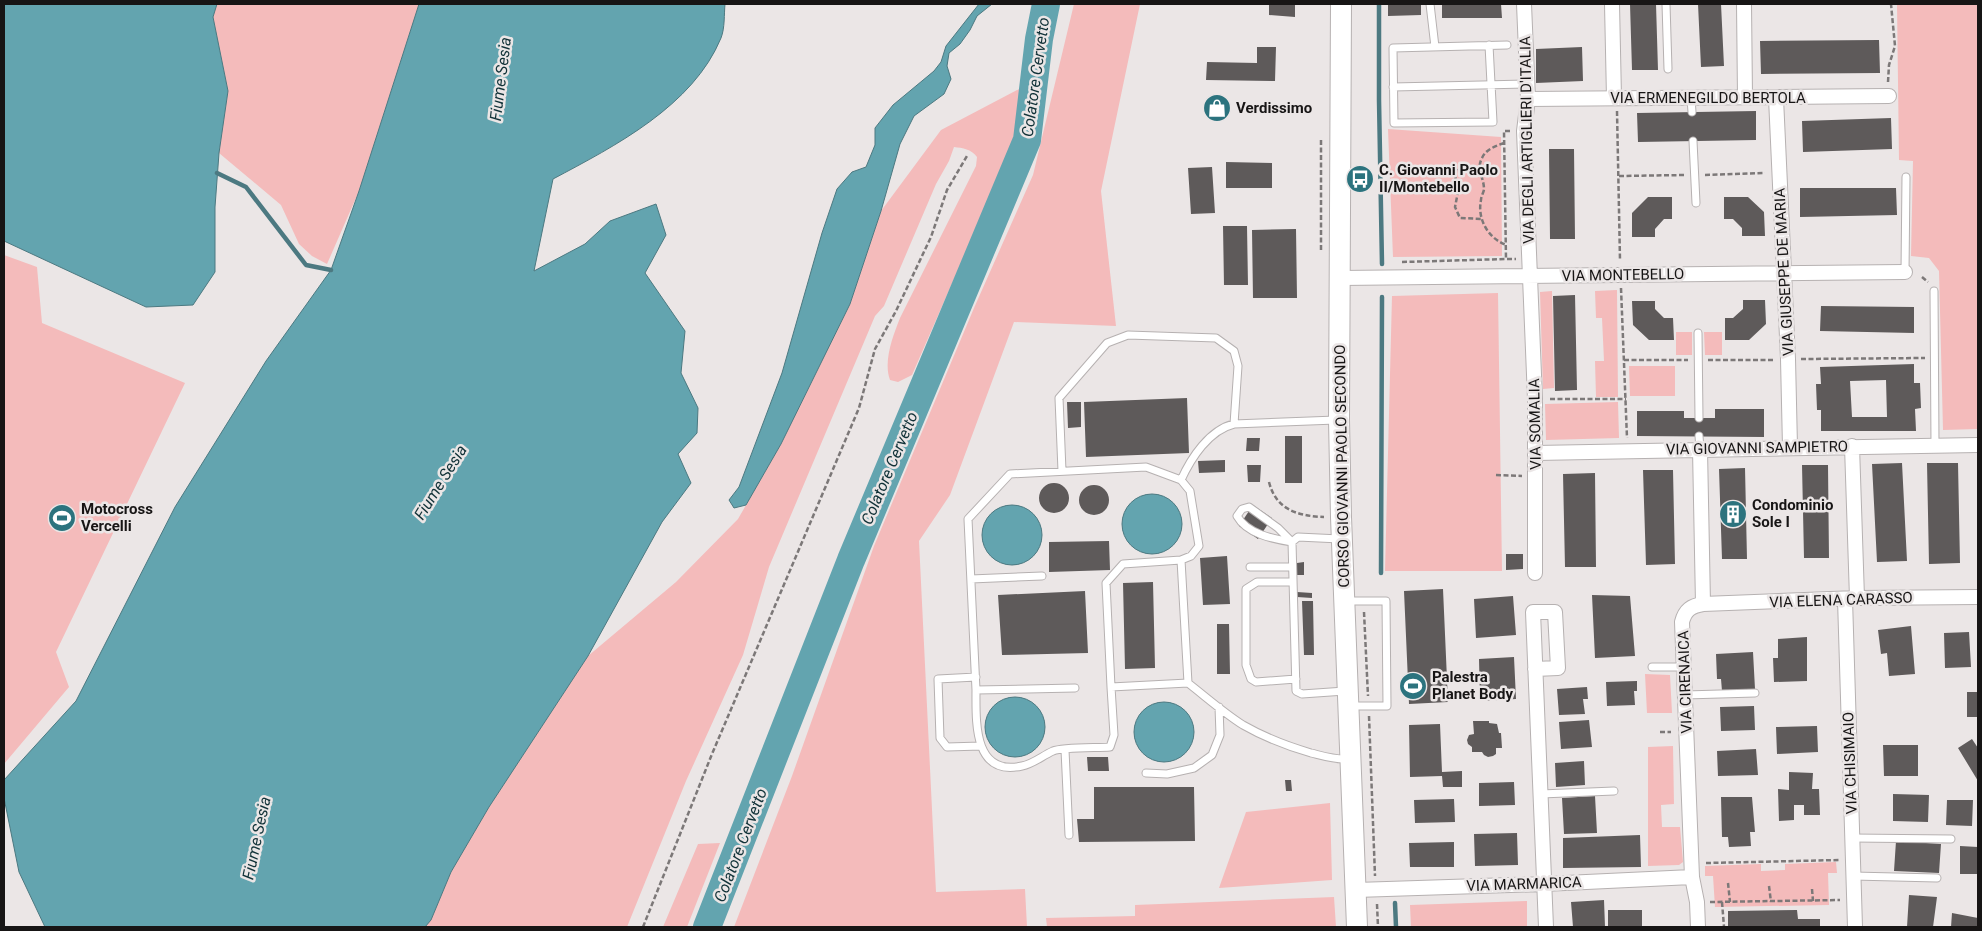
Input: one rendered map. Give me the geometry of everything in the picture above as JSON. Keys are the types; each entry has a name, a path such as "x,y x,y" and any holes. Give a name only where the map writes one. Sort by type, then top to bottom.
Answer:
{"main road":[{"name":"CORSO GIOVANNI PAOLO SECONDO","path":"1341,4 1339,420 1341,540 1354,601 1355,701 1351,759 1366,890 1357,927"}],"street":[{"name":"VIA DEGLI ARTIGLIERI D'ITALIA","path":"1524,4 1528,99 1524,131 1529,276"},
{"path":"1612,4 1615,98"},
{"path":"1744,4 1745,97"},
{"name":"VIA ERMENEGILDO BERTOLA","path":"1528,99 1615,98 1691,105 1745,97 1889,96"},
{"name":"VIA GIUSEPPE DE MARIA","path":"1776,98 1790,447"},
{"name":"VIA MONTEBELLO","path":"1340,278 1905,272"},
{"name":"VIA SOMALIA","path":"1529,276 1535,399 1535,573"},
{"path":"1700,443 1703,604"},
{"name":"VIA GIOVANNI SAMPIETRO","path":"1536,453 1627,452 1700,443 1790,447 1978,445"},
{"name":"VIA CHISIMAIO","path":"1852,446 1852,860 1855,927"},
{"name":"VIA ELENA CARASSO","path":"1703,604 1851,598 1978,597"},
{"name":"VIA CIRENAICA","path":"1698,927 1698,902 1692,870 1682,622 1684,614 1690,608 1703,604"},
{"path":"1535,670 1558,668 1555,612 1533,612 1535,670 1540,794 1546,927"},
{"name":"VIA MARMARICA","path":"1366,890 1544,884 1692,870"}],"lane":[{"path":"1430,4 1435,47"},
{"path":"1666,4 1668,69"},
{"path":"1489,45 1493,122 1394,123 1393,48 1489,45 1507,45"},
{"path":"1393,87 1527,84"},
{"path":"1693,141 1696,203"},
{"path":"1905,272 1906,177"},
{"path":"1934,291 1935,445"},
{"path":"1698,333 1699,418"},
{"path":"1062,471 1059,398 1107,343 1128,335 1216,338 1234,351 1238,366 1234,424"},
{"path":"1180,480 1187,466 1205,443 1223,427 1234,424 1339,420"},
{"path":"1146,468 1180,480 1190,491 1199,546 1191,556 1181,560 1123,564 1106,583 1114,735 1110,747 1054,750 1024,766 1008,769 993,762 982,751 976,729 976,677 968,519 1010,474 1146,468"},
{"path":"1292,542 1272,538 1242,525 1237,516 1242,508 1249,507 1278,528 1292,542 1296,691 1302,694 1387,706 1386,601 1354,601"},
{"path":"1292,542 1298,537 1341,540"},
{"path":"1181,560 1188,683"},
{"path":"1250,567 1292,567"},
{"path":"972,579 1042,576"},
{"path":"1292,582 1257,582 1246,589 1246,665 1251,679 1256,682 1296,679"},
{"path":"1652,667 1684,667"},
{"path":"976,677 938,679 940,738 947,747 981,746"},
{"path":"1111,687 1188,683 1243,724 1285,745 1338,760 1351,759"},
{"path":"976,690 1075,688"},
{"path":"1685,696 1755,693"},
{"path":"1146,773 1167,774 1194,768 1212,755 1220,735 1219,706"},
{"path":"1065,750 1069,835"},
{"path":"1540,794 1614,791"},
{"path":"1852,838 1951,839"},
{"path":"1853,876 1937,878"}],"path":[{"path":"1889,96 1889,65 1895,46 1891,4"},
{"path":"1615,98 1627,452"},
{"path":"1506,259 1504,131 1524,131"},
{"path":"1504,143 1488,150 1482,158 1479,168 1484,189 1480,202 1483,225 1492,236 1506,244"},
{"path":"643,927 712,754 859,408 875,349 932,237 947,190 968,156"},
{"path":"1479,168 1459,167 1456,170 1455,186 1458,192 1455,207 1460,218 1482,219"},
{"path":"1395,262 1529,259"},
{"path":"1788,360 1934,358"},
{"path":"1535,399 1626,399"},
{"path":"1496,475 1536,476"},
{"path":"1269,482 1271,492 1280,504 1289,511 1299,515 1341,516"},
{"path":"1354,601 1355,701 1366,890 1378,927"},
{"path":"1660,732 1674,732"},
{"path":"1692,870 1852,860"},
{"path":"1728,883 1730,902"},
{"path":"1769,886 1770,902"},
{"path":"1812,889 1813,901"},
{"path":"1698,902 1854,900"},
{"path":"1722,902 1724,927"}],"shaded area":[{"path":"217,4 419,4 359,191 327,264 312,256 299,244 281,205 219,153 228,91 213,17"},
{"path":"1074,4 1140,4 1101,191 1116,326 1014,322 950,495 919,541 936,892 1025,889 1027,927 734,927 792,776 874,546 974,308 1033,175"},
{"path":"1897,4 1978,4 1978,429 1943,430 1939,271 1929,258 1911,256 1913,161 1899,160"},
{"path":"1023,87 1012,146 912,375 898,382 890,380 888,373 888,357 894,333 976,166 977,157 975,154 964,148 954,147 949,161 936,184 884,306 875,316 769,567 743,655 686,781 627,927 425,927 431,920 451,872 489,807 588,656 676,582 738,519 781,444 850,304 881,211 941,130"},
{"path":"1388,129 1501,137 1502,256 1393,257"},
{"name":"Motocross Vercelli","path":"4,255 37,267 42,323 185,383 56,652 69,687 4,764"},
{"path":"1617,290 1618,397 1596,397 1595,361 1604,361 1602,318 1596,318 1595,291"},
{"path":"1552,291 1554,388 1543,389 1540,292"},
{"path":"1498,293 1502,571 1385,571 1392,296"},
{"path":"1676,332 1692,332 1692,355 1676,355"},
{"path":"1704,332 1722,332 1722,355 1705,355"},
{"path":"1629,366 1675,366 1675,396 1630,396"},
{"path":"1618,402 1619,438 1546,440 1545,404"},
{"path":"1645,674 1670,675 1672,713 1647,713"},
{"path":"1673,746 1674,804 1661,805 1662,827 1680,827 1683,862 1679,865 1648,866 1648,747"},
{"path":"1330,803 1332,880 1219,888 1246,812"},
{"path":"720,843 687,927 663,927 698,844"},
{"path":"1836,862 1837,873 1828,873 1829,905 1715,907 1713,876 1705,876 1705,866 1761,864 1761,871 1785,870 1785,864"},
{"path":"1334,897 1336,927 1047,927 1046,918 1135,916 1135,905"},
{"path":"1527,901 1527,927 1411,927 1410,905"}],"water":[{"path":"4,4 217,4 213,17 228,91 219,153 215,207 215,272 193,305 146,307 4,241"},
{"name":"Fiume Sesia","path":"419,4 725,4 721,38 708,62 692,84 650,122 601,153 553,179 534,271 585,244 610,221 656,204 666,235 645,273 685,331 681,373 698,408 697,433 678,454 691,483 662,522 588,656 489,807 451,872 431,920 425,927 45,927 19,872 4,798 4,780 76,701 175,507 266,361 331,270 359,191"},
{"path":"979,4 992,4 977,16 960,44 949,53 947,66 951,79 944,94 914,116 900,144 881,211 850,304 781,444 746,505 734,508 729,500 739,487 782,373 822,233 837,189 852,172 866,167 875,145 875,128 893,105 934,71 941,62 946,46"},
{"path":"1152,494 1169,499 1177,507 1182,524 1177,541 1169,549 1152,554 1135,549 1127,541 1122,524 1127,507 1135,499"},
{"path":"1012,505 1029,510 1037,518 1042,535 1037,552 1029,560 1012,565 995,560 987,552 982,535 987,518 995,510"},
{"path":"1015,697 1032,702 1040,710 1045,727 1040,744 1032,752 1015,757 998,752 990,744 985,727 990,710 998,702"},
{"path":"1164,702 1181,707 1189,715 1194,732 1189,749 1181,757 1164,762 1147,757 1139,749 1134,732 1139,715 1147,707"}],"building":[{"path":"1295,4 1295,17 1269,15 1269,5"},
{"path":"1388,4 1421,4 1421,15 1388,16"},
{"path":"1442,4 1501,4 1502,18 1442,18"},
{"path":"1630,4 1656,4 1658,70 1632,70"},
{"path":"1698,4 1721,4 1724,66 1701,67"},
{"path":"1879,40 1880,73 1761,74 1760,41"},
{"path":"1257,47 1276,47 1275,81 1206,80 1207,62 1257,63"},
{"path":"1582,47 1583,81 1536,83 1536,49"},
{"path":"1756,111 1756,140 1638,142 1637,113"},
{"path":"1891,118 1892,149 1803,152 1802,121"},
{"path":"1549,149 1574,149 1575,239 1550,239"},
{"path":"1226,162 1272,163 1272,188 1226,188"},
{"path":"1212,167 1215,213 1191,214 1188,168"},
{"path":"1800,188 1896,188 1897,215 1800,217"},
{"path":"1648,197 1672,197 1672,219 1664,219 1655,229 1655,237 1632,237 1632,213"},
{"path":"1724,197 1748,197 1764,212 1765,236 1742,236 1742,228 1733,219 1724,219"},
{"path":"1223,226 1247,226 1248,285 1224,285"},
{"path":"1296,229 1297,298 1253,298 1252,230"},
{"path":"1575,295 1577,390 1555,391 1553,296"},
{"path":"1743,300 1765,300 1766,324 1749,340 1725,340 1725,318 1733,318 1743,309"},
{"path":"1632,301 1655,301 1655,309 1664,318 1673,318 1674,340 1649,340 1633,325"},
{"path":"1821,306 1914,307 1914,333 1820,331"},
{"path":"1914,364 1914,383 1920,383 1921,408 1915,409 1916,431 1821,431 1821,410 1817,410 1816,384 1821,384 1820,367","holes":["1886,380 1887,417 1852,417 1850,381"]},
{"path":"1187,398 1189,453 1086,457 1084,402"},
{"path":"1067,402 1081,402 1081,427 1068,428"},
{"path":"1715,409 1764,409 1764,437 1637,436 1637,411 1684,411 1684,418 1715,418"},
{"path":"1285,436 1302,436 1302,483 1285,483"},
{"path":"1247,438 1260,438 1259,451 1246,451"},
{"path":"1225,460 1225,472 1199,473 1198,461"},
{"path":"1902,463 1907,561 1877,562 1872,464"},
{"path":"1927,463 1958,463 1960,563 1929,564"},
{"path":"1247,465 1261,465 1260,482 1248,482"},
{"path":"1802,465 1828,465 1829,558 1804,558"},
{"name":"Condominio Sole I","path":"1745,468 1747,559 1722,559 1719,469"},
{"path":"1643,470 1673,470 1675,564 1646,565"},
{"path":"1595,473 1596,567 1565,567 1563,474"},
{"path":"1054,483 1060,484 1068,492 1068,504 1060,512 1054,513 1048,512 1040,504 1039,498 1040,492 1048,484"},
{"path":"1094,485 1100,486 1108,494 1108,506 1100,514 1094,515 1088,514 1080,506 1079,500 1080,494 1088,486"},
{"path":"1253,505 1272,518 1258,539 1239,526"},
{"path":"1109,541 1110,570 1049,572 1049,542"},
{"path":"1506,554 1523,554 1523,569 1506,570"},
{"path":"1227,556 1230,604 1203,605 1200,558"},
{"path":"1304,562 1304,575 1297,575 1297,563"},
{"path":"1153,582 1155,668 1125,669 1123,583"},
{"path":"1443,589 1448,702 1409,704 1404,591"},
{"path":"1085,591 1088,653 1002,655 998,595"},
{"path":"1297,592 1312,593 1312,598 1297,597"},
{"path":"1592,595 1630,596 1635,656 1595,658"},
{"path":"1513,596 1516,635 1476,638 1474,599"},
{"path":"1302,601 1313,601 1314,655 1304,655"},
{"path":"1217,624 1229,624 1230,674 1217,674"},
{"path":"1911,626 1915,674 1889,676 1887,653 1881,654 1878,630"},
{"path":"1969,632 1971,667 1945,668 1944,633"},
{"path":"1807,637 1807,681 1774,682 1773,658 1778,658 1778,639"},
{"path":"1753,652 1755,689 1722,691 1721,679 1717,679 1716,654"},
{"path":"1514,657 1516,699 1480,701 1479,659"},
{"path":"1637,681 1637,691 1634,691 1635,705 1607,706 1606,682"},
{"path":"1587,687 1588,699 1583,699 1585,714 1559,715 1557,689"},
{"path":"1967,692 1978,692 1978,717 1967,717"},
{"path":"1754,706 1755,730 1721,731 1720,707"},
{"path":"1589,720 1592,747 1561,749 1559,722"},
{"path":"1473,721 1489,721 1489,723 1497,724 1499,733 1501,733 1502,748 1496,748 1496,754 1493,756 1488,757 1482,752 1472,752 1472,747 1468,744 1467,740 1469,735 1474,734"},
{"path":"1440,724 1442,772 1462,771 1462,787 1443,787 1442,776 1410,777 1409,725"},
{"path":"1817,726 1818,752 1777,754 1776,727"},
{"path":"1972,739 1978,748 1978,781 1958,748"},
{"path":"1883,745 1918,745 1918,776 1884,776"},
{"path":"1756,749 1758,775 1718,776 1717,751"},
{"path":"1087,757 1108,757 1109,771 1088,771"},
{"path":"1584,761 1585,785 1556,787 1555,763"},
{"path":"1789,772 1813,773 1812,789 1819,789 1820,815 1804,815 1804,805 1794,805 1794,820 1779,821 1778,789 1789,790"},
{"path":"1285,780 1291,780 1292,791 1286,791"},
{"path":"1514,782 1515,805 1479,806 1479,783"},
{"path":"1094,787 1194,787 1195,841 1079,842 1077,819 1094,819"},
{"path":"1893,794 1929,795 1928,822 1893,821"},
{"path":"1595,796 1597,833 1564,834 1562,798"},
{"path":"1721,797 1752,797 1755,832 1750,832 1751,846 1729,847 1728,837 1722,837"},
{"path":"1454,799 1455,822 1415,823 1414,800"},
{"path":"1947,800 1973,800 1972,826 1946,825"},
{"path":"1517,833 1518,865 1475,866 1474,834"},
{"path":"1640,835 1641,867 1563,868 1563,838"},
{"path":"1896,841 1941,844 1939,873 1894,871"},
{"path":"1454,842 1454,867 1410,867 1409,843"},
{"path":"1960,846 1978,847 1978,874 1960,874"},
{"path":"1909,895 1937,897 1933,927 1907,927"},
{"path":"1604,900 1605,927 1573,927 1571,902"},
{"path":"1608,910 1642,910 1642,927 1608,927"},
{"path":"1797,910 1798,919 1820,919 1820,927 1728,927 1728,911"},
{"path":"1952,913 1978,918 1977,927 1951,927"}],"waterway":[{"name":"Colatore Cervetto","path":"707,927 851,560 1027,140 1039,39 1046,4"},
{"path":"1379,4 1382,264"},
{"path":"217,173 246,187 306,265 331,270"},
{"path":"1381,573 1382,297"},
{"path":"1395,903 1396,927"}],"place":[{"name":"Verdissimo","path":"1217,108"},
{"name":"C. Giovanni Paolo II/Montebello","path":"1360,179"},
{"name":"Condominio Sole I","path":"1733,514"},
{"name":"Motocross Vercelli","path":"62,518"},
{"name":"Palestra Planet Body","path":"1413,686"}]}
